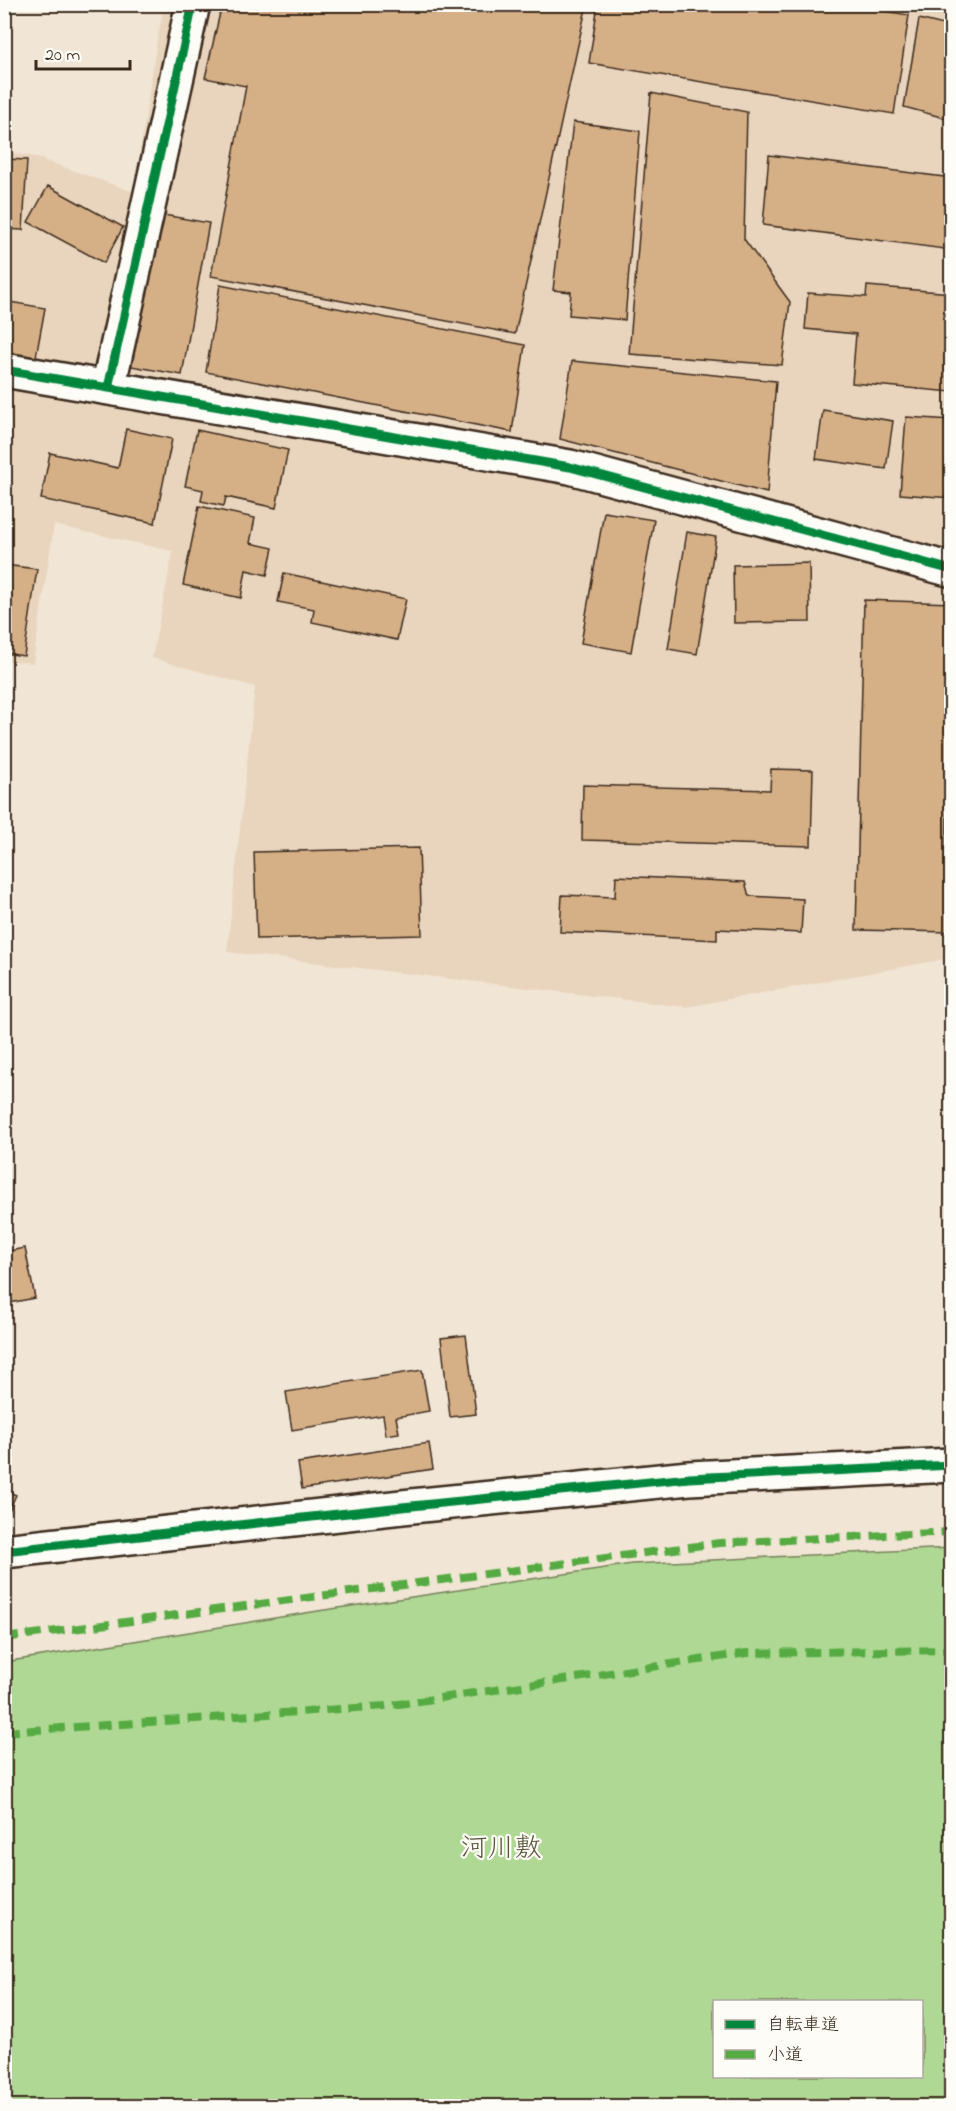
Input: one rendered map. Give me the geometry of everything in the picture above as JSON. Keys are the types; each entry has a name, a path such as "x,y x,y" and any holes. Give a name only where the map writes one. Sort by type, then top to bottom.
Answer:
{"street":[{"path":"108,388 193,4"},
{"path":"4,370 570,467 951,570"},
{"path":"4,1551 689,1478 951,1464"}],"shaded area":[{"path":"923,4 951,10 951,958 686,1007 227,952 255,687 152,658 173,551 54,525 33,663 5,660 5,152 32,156 134,192 164,5"}],"green space":[{"name":"河川敷","path":"951,1548 951,2106 5,2105 5,1662 318,1611 632,1564"}],"building":[{"path":"222,4 587,4 515,334 211,276 246,86 205,78"},
{"path":"598,4 840,4 909,15 894,114 589,63"},
{"path":"919,19 952,27 952,120 904,107"},
{"path":"651,93 747,112 744,239 790,302 782,365 629,354"},
{"path":"573,122 640,131 625,320 569,315 571,292 553,290"},
{"path":"769,155 952,178 952,250 763,225"},
{"path":"4,159 27,160 23,230 4,229"},
{"path":"48,186 123,227 104,263 28,222"},
{"path":"158,214 209,223 182,375 131,366"},
{"path":"220,285 525,345 512,432 206,372"},
{"path":"867,286 952,293 952,392 852,383 856,334 805,329 808,293 866,297"},
{"path":"4,301 45,308 36,357 4,352"},
{"path":"572,361 776,381 767,493 560,439"},
{"path":"823,410 893,421 886,469 816,459"},
{"path":"906,417 952,420 952,498 900,494"},
{"path":"126,429 172,439 155,523 41,499 50,453 118,468"},
{"path":"197,430 288,450 276,508 226,497 224,506 201,501 203,490 185,486"},
{"path":"199,506 255,518 250,543 273,548 267,575 246,570 241,598 183,585"},
{"path":"604,512 654,520 631,652 581,643"},
{"path":"687,532 716,537 697,654 668,649"},
{"path":"809,563 810,622 734,623 733,565"},
{"path":"4,565 37,569 24,656 4,653"},
{"path":"284,573 406,599 397,640 312,622 314,609 278,602"},
{"path":"864,600 952,603 946,865 952,865 952,932 856,930"},
{"path":"771,769 813,770 811,846 582,840 583,785 770,790"},
{"path":"419,848 422,935 257,939 254,852"},
{"path":"616,876 745,882 749,896 803,899 801,933 717,929 717,940 560,932 562,895 615,897"},
{"path":"25,1248 35,1298 4,1304 4,1252"},
{"path":"466,1335 476,1414 450,1417 441,1338"},
{"path":"422,1370 429,1411 396,1417 399,1433 386,1435 383,1415 292,1430 286,1392"},
{"path":"429,1443 433,1469 302,1489 298,1463"},
{"path":"4,1490 16,1495 7,1515 4,1514"}],"marked path":[{"path":"4,1638 719,1543 952,1532"},
{"path":"4,1732 385,1706 747,1653 952,1650"}],"cycle path":[{"path":"108,388 193,4"},
{"path":"4,370 570,467 952,570"},
{"path":"4,1551 689,1478 952,1465"}]}
